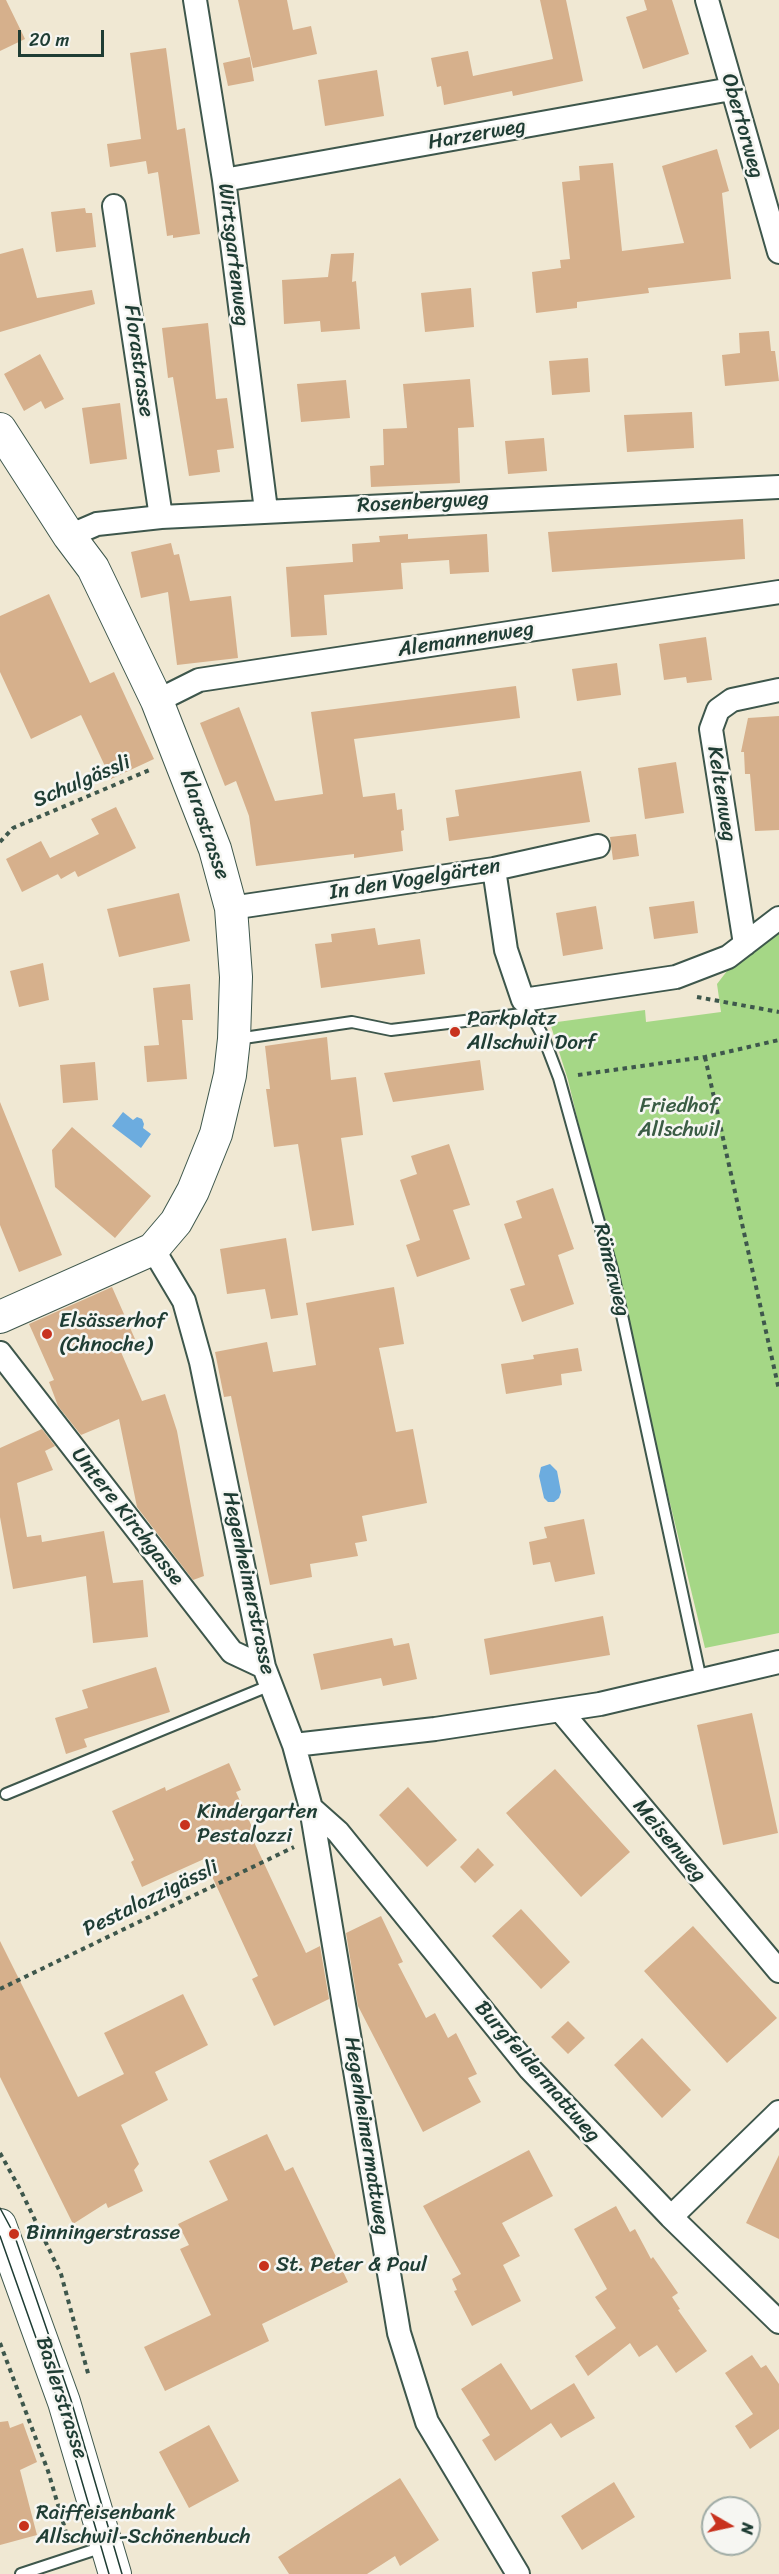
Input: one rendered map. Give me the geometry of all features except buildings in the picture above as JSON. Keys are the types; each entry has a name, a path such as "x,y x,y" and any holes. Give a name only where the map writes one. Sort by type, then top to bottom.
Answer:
{"street":[{"name":"Wirtsgartenweg","path":"195,0 224,180 266,510"},
{"name":"Obertorweg","path":"707,0 779,252"},
{"name":"Harzerweg","path":"224,180 731,89"},
{"name":"Florastrasse","path":"114,206 161,517"},
{"name":"Klarastrasse","path":"0,429 69,536 93,568 157,701 180,757 215,849 231,908 236,977 230,1075 212,1149 176,1222 153,1249"},
{"name":"Rosenbergweg","path":"69,536 97,524 161,517 266,510 779,487"},
{"name":"Alemannenweg","path":"157,701 199,680 779,592"},
{"name":"Keltenweg","path":"745,944 711,729 718,710 732,700 779,690"},
{"name":"In den Vogelgärten","path":"231,908 494,869 598,846"},
{"name":"Römerweg","path":"494,869 506,950 526,1007"},
{"path":"526,1007 676,977 728,957 779,918"},
{"path":"0,1317 153,1249"},
{"name":"Hegenheimerstrasse","path":"153,1249 184,1301 201,1362 267,1676 294,1745"},
{"name":"Untere Kirchgasse","path":"0,1353 232,1652 267,1676"},
{"path":"294,1745 435,1730 600,1704 779,1662"},
{"name":"Meisenweg","path":"560,1710 779,1971"},
{"name":"Hegenheimermattweg","path":"294,1745 311,1808 399,2333 428,2422 518,2574"},
{"name":"Burgfeldermattweg","path":"311,1808 338,1832 530,2069 671,2217 779,2322"},
{"path":"671,2217 779,2112"},
{"name":"Baslerstrasse","path":"0,2225 64,2402 111,2560"}],"lane":[{"path":"234,1039 352,1022 391,1030 526,1007"},
{"name":"Römerweg","path":"526,1007 543,1036 559,1078 612,1269 701,1680"},
{"path":"6,1794 267,1676"},
{"path":"21,2574 74,2556 111,2560"}],"path":[{"name":"Schulgässli","path":"0,842 13,828 180,757"},
{"path":"676,977 688,995 779,1012"},
{"path":"559,1078 705,1057 779,1040"},
{"path":"705,1057 779,1390"},
{"name":"Pestalozzigässli","path":"0,1989 316,1837"},
{"path":"0,2343 48,2471 74,2556"}],"green space":[{"name":"Friedhof Allschwil","path":"779,930 779,1633 705,1648 568,1080 550,1023 645,1010 646,1022 721,1012 717,984 727,971"}],"water":[{"path":"123,1112 133,1120 137,1117 142,1119 143,1128 151,1134 141,1148 112,1126"},
{"path":"550,1464 557,1471 561,1492 559,1498 554,1502 548,1502 544,1498 539,1476 541,1467"}],"tram line":[{"path":"0,2208 14,2234 71,2400 122,2574"},
{"path":"0,2236 59,2403 109,2574"}],"place":[{"name":"Parkplatz Allschwil Dorf","path":"455,1032"},
{"name":"Elsässerhof (Chnoche)","path":"47,1334"},
{"name":"Kindergarten Pestalozzi","path":"185,1825"},
{"name":"Binningerstrasse","path":"14,2234"},
{"name":"St. Peter & Paul","path":"264,2266"},
{"name":"Raiffeisenbank Allschwil-Schönenbuch","path":"24,2526"}]}
